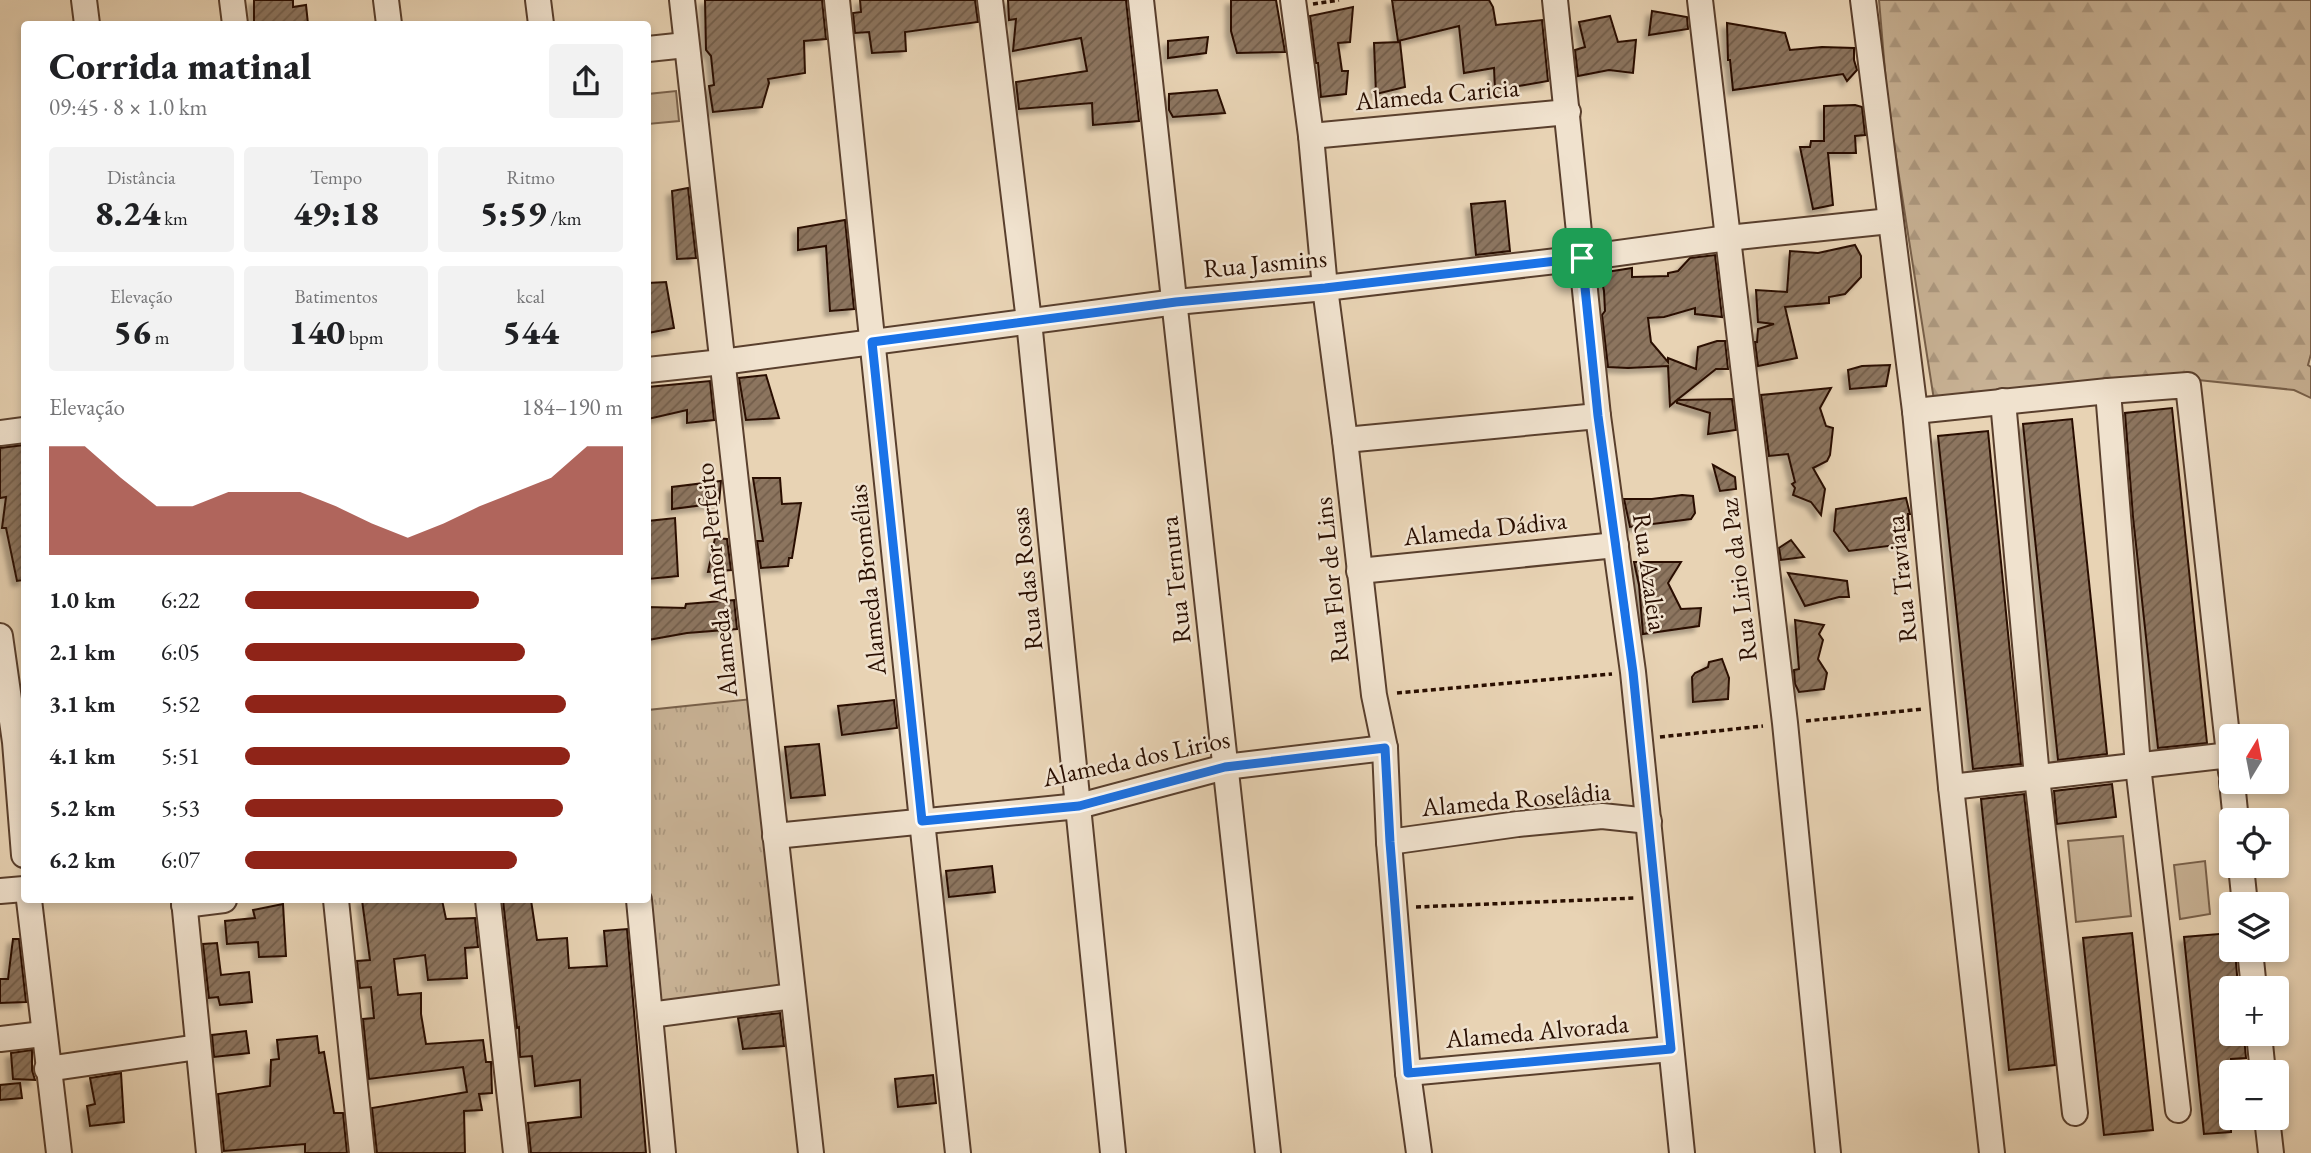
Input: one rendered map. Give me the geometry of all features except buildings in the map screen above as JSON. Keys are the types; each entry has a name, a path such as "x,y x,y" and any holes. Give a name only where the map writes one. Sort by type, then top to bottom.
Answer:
{"street":[{"path":"84,0 87,21"},
{"path":"232,0 234,21"},
{"path":"386,0 389,21"},
{"path":"538,0 541,21"},
{"name":"Alameda Amor Perfeito","path":"682,0 811,1153"},
{"name":"Alameda Bromélias","path":"837,0 958,1153"},
{"name":"Rua das Rosas","path":"990,0 1029,321 1114,1153"},
{"name":"Rua Ternura","path":"1141,0 1268,1153"},
{"name":"Rua Flor de Lins","path":"1293,0 1311,136 1325,288 1374,695 1385,748 1408,1073 1419,1153"},
{"name":"Rua Azaleia","path":"1555,0 1598,416 1633,672 1682,1153"},
{"name":"Rua Lirio da Paz","path":"1700,0 1785,723 1828,1153"},
{"name":"Rua Traviata","path":"1863,0 1915,411 1951,787 1992,1153"},
{"path":"651,49 686,45"},
{"name":"Alameda Caricia","path":"1311,136 1567,112"},
{"name":"Rua Jasmins","path":"651,370 1176,302 1325,288 1728,238 1890,221"},
{"path":"1915,411 2188,385 2226,724"},
{"path":"2108,391 2138,766 2178,1110"},
{"path":"2003,401 2036,776 2075,1113"},
{"path":"1345,440 1598,416"},
{"path":"0,433 21,430"},
{"name":"Alameda Dádiva","path":"1359,571 1616,545"},
{"path":"0,636 21,824"},
{"name":"Alameda dos Lirios","path":"775,836 1079,806 1225,767 1385,748"},
{"path":"1951,787 2138,766 2219,763"},
{"name":"Alameda Roselâdia","path":"1390,842 1518,824 1602,816 1648,821"},
{"path":"0,891 21,889"},
{"path":"29,903 59,1153"},
{"path":"184,903 209,1153"},
{"path":"336,903 362,1153"},
{"path":"488,903 516,1153"},
{"path":"639,903 663,1153"},
{"path":"650,1015 793,996"},
{"path":"0,1039 43,1034"},
{"path":"47,1069 198,1047"},
{"name":"Alameda Alvorada","path":"1408,1073 1671,1049"},
{"path":"2268,1130 2271,1153"}],"path":[{"path":"1374,695 1633,672"},
{"path":"1396,907 1655,897"}],"green space":[{"path":"1879,0 2311,0 2311,354 2308,365 2311,367 2311,398 2294,390 2198,380 1934,400 1888,106"},
{"path":"676,91 679,121 651,124 651,94"},
{"path":"752,699 788,984 656,1008 648,903 651,903 651,710"},
{"path":"2123,836 2131,916 2076,922 2068,841"},
{"path":"2205,861 2210,914 2180,919 2174,865"}],"route":[{"path":"1582,258 1598,416 1633,672 1671,1049 1408,1073 1385,748 1225,767 1079,806 922,821 872,342 1176,302 1325,288 1582,258"}]}
